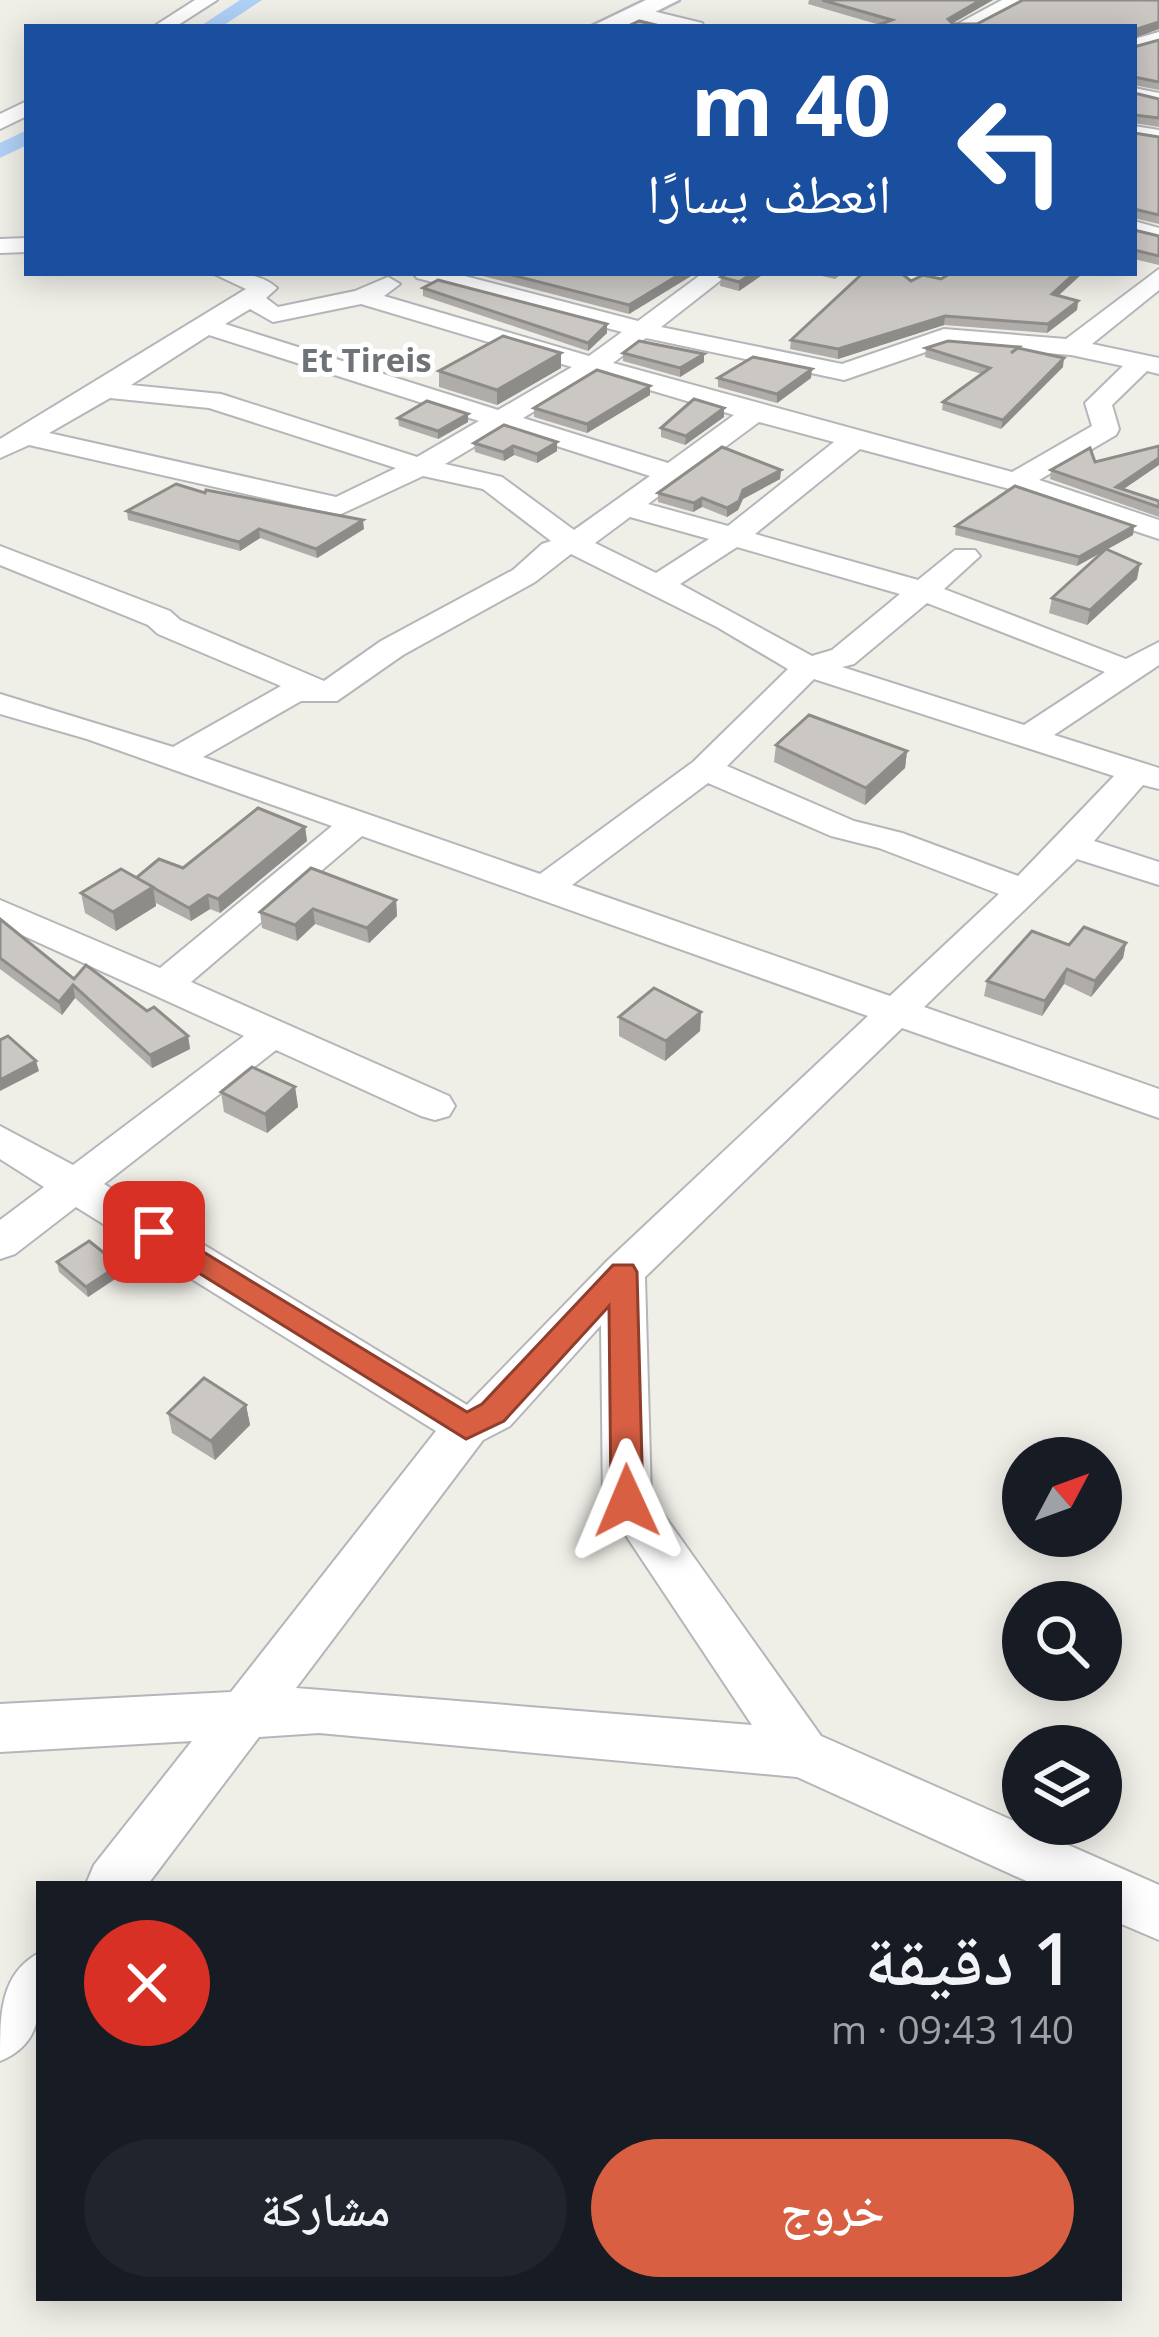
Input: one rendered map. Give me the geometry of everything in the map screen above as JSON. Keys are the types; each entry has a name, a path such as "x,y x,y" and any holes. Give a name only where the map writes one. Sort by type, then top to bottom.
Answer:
{"street":[{"path":"167,24 208,0"},
{"path":"610,24 667,0"},
{"path":"967,24 1012,1"},
{"path":"636,13 682,24"},
{"path":"12,443 265,288 232,276"},
{"path":"250,297 273,315 362,297 404,276"},
{"path":"437,276 706,346 844,372 944,337 1071,347 1150,364"},
{"path":"12,443 339,506 420,467 592,366 714,276"},
{"path":"1071,347 1136,300 1159,276"},
{"path":"362,297 853,441 1016,482 1159,530"},
{"path":"206,326 674,474"},
{"path":"1016,482 1106,429 1098,403 1150,364"},
{"path":"105,390 212,400 420,467 492,483 574,544 660,584 808,667 1148,775"},
{"path":"176,759 295,692 326,694 392,648 524,576 552,550 574,544 755,413"},
{"path":"660,584 734,536 853,441"},
{"path":"628,507 922,591 1127,670"},
{"path":"0,555 159,618 169,627 326,694"},
{"path":"545,888 705,770 808,667 843,657 964,556"},
{"path":"1028,736 1159,651"},
{"path":"0,704 176,759 1159,1104"},
{"path":"705,770 843,829 890,840 1022,890"},
{"path":"116,1881 466,1427 493,1413 623,1272 1148,775"},
{"path":"166,982 357,823"},
{"path":"1071,844 1159,874"},
{"path":"0,911 435,1106"},
{"path":"0,1244 273,1034"},
{"path":"0,1140 466,1427"},
{"path":"623,1272 627,1501 802,1753"},
{"path":"0,1728 319,1710 802,1753 1087,1881"},
{"path":"1122,1896 1159,1913"},
{"path":"0,2032 36,1985"}],"building":[{"path":"822,0 981,0 948,19 953,24 881,24 892,20"},
{"path":"1023,0 1159,0 1159,22 1137,29 1137,24 977,24"},
{"path":"1159,40 1159,82 1137,78 1137,46"},
{"path":"1137,94 1159,99 1159,118 1137,115"},
{"path":"1137,133 1159,137 1159,215 1137,210"},
{"path":"1137,231 1159,236 1159,256 1137,251"},
{"path":"516,276 677,276 629,305"},
{"path":"722,276 748,276 739,282"},
{"path":"860,276 905,276 911,281 921,276 1072,276 1052,294 1078,301 1048,324 945,316 838,349 791,340"},
{"path":"438,280 607,324 588,343 423,288"},
{"path":"503,336 561,353 497,390 439,371"},
{"path":"639,341 704,354 680,368 623,353"},
{"path":"948,341 1019,347 1011,353 1018,348 1064,358 1003,420 943,402 990,368 926,348"},
{"path":"753,357 812,369 777,394 718,378"},
{"path":"597,370 650,386 587,424 534,408"},
{"path":"694,399 724,408 686,436 661,428"},
{"path":"427,401 468,414 438,431 398,418"},
{"path":"504,425 557,442 537,454 513,446 503,452 474,443"},
{"path":"1159,446 1159,458 1116,487 1159,501 1159,507 1051,470 1090,448 1095,462"},
{"path":"722,447 781,470 743,490 739,501 727,508 702,498 694,503 658,493"},
{"path":"176,484 363,520 316,549 259,529 239,542 127,511"},
{"path":"1015,486 1134,526 1079,557 956,526"},
{"path":"1106,549 1140,564 1090,610 1052,598"},
{"path":"809,715 907,751 866,788 776,745"},
{"path":"258,808 305,827 218,899 208,895 189,908 136,878 159,859 183,868"},
{"path":"311,868 396,900 367,928 313,909 295,925 260,912"},
{"path":"121,869 153,887 113,912 81,893"},
{"path":"0,919 74,979 86,965 147,1011 154,1007 188,1036 150,1055 73,985 59,1002 0,958"},
{"path":"1084,927 1126,943 1095,981 1067,969 1045,1001 987,981 1032,931 1069,945"},
{"path":"654,988 701,1012 666,1041 619,1017"},
{"path":"8,1036 36,1061 0,1080 0,1040"},
{"path":"252,1067 295,1087 265,1114 221,1092"},
{"path":"89,1241 119,1265 86,1287 57,1262"},
{"path":"204,1378 246,1405 211,1441 168,1413"}],"waterway":[{"path":"213,24 253,0"},
{"path":"0,152 24,138"}],"district":[{"name":"Et Tireis","path":"366,360"}],"route":[{"path":"154,1232 466,1427 493,1413 623,1272 627,1501"}]}
